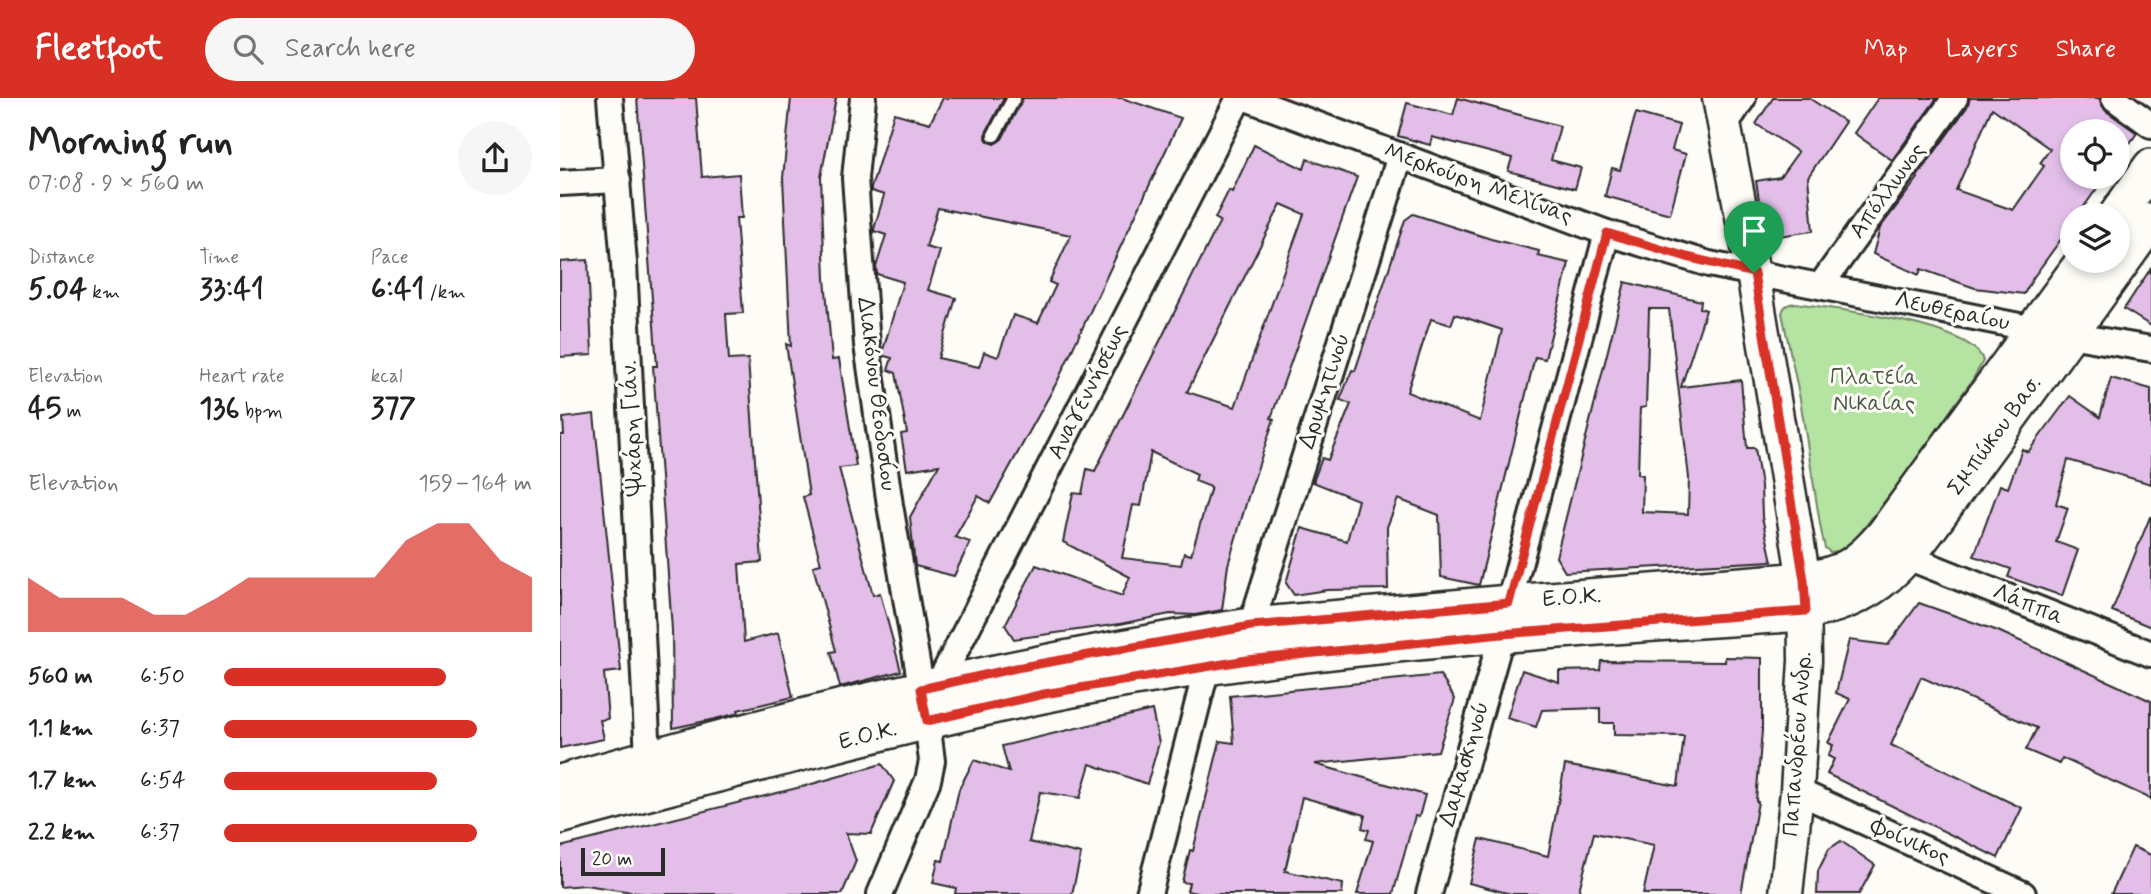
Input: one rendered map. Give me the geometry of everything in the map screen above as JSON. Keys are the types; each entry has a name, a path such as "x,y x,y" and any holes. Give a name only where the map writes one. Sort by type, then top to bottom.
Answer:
{"main road":[{"path":"2126,203 2151,167"},
{"name":"Σμπώκου Βασ.","path":"1805,596 1835,605 1861,593 1892,571 2151,221"},
{"name":"Σμπώκου Βασ.","path":"1805,596 1829,576 1846,570 1873,548 2075,273"},
{"name":"Ε.Ο.Κ.","path":"560,816 645,792 1016,668 1251,626 1505,618 1805,596"},
{"name":"Ε.Ο.Κ.","path":"560,783 790,720 929,698 1044,694 1207,667 1327,652 1505,618"}],"street":[{"name":"Ψυχάρη Γιάν.","path":"610,98 628,323 648,758"},
{"name":"Διακόνου Θεοδοσίου","path":"863,98 855,178 867,345 890,505 929,698 932,761 928,780 880,894"},
{"name":"Αναγεννήσεως","path":"929,698 1239,98"},
{"name":"Μερκούρη Μελίνας","path":"1246,98 1607,233 1698,261 1754,273"},
{"path":"1721,112 1743,98"},
{"name":"Απόλλωνος","path":"1821,285 1955,98"},
{"path":"2114,98 2151,125"},
{"name":"Παπανδρέου Ανδρ.","path":"1721,112 1754,273 1805,596 1797,791 1786,894"},
{"name":"Δρυμητινού","path":"1251,626 1400,156"},
{"path":"560,183 618,180"},
{"name":"Δαμασκηνού","path":"1429,894 1607,233"},
{"name":"Λευθεραίου","path":"1754,273 2034,329 2151,349"},
{"name":"Λάππα","path":"1905,556 2151,654"},
{"path":"1149,894 1207,667"},
{"name":"Φοίνικος","path":"1797,791 2023,894"}],"lane":[{"path":"994,135 1014,98"}],"green space":[{"name":"Πλατεία Νικαίας","path":"1796,303 1868,314 1930,328 1955,337 1974,348 1983,361 1899,483 1856,538 1839,551 1830,552 1825,548 1800,399 1782,313 1787,305"}],"building":[{"path":"637,98 696,98 702,177 739,174 742,218 736,218 743,313 726,314 729,360 748,359 762,562 739,564 744,642 778,633 793,697 673,728 672,630 653,366 657,366"},
{"path":"791,98 836,98 821,177 825,278 832,360 839,359 856,466 839,468 873,595 880,593 901,671 840,687 831,652 836,651 813,566 821,564 803,497 809,495 786,344 791,346 783,178"},
{"path":"943,98 1004,98 985,135 987,140 994,144 1002,139 1023,98 1122,98 1181,118 1058,380 990,503 978,496 955,537 970,542 954,576 915,566 910,517 939,465 907,470 901,434 907,433 896,373 888,370 892,358 884,356 883,350 903,282 877,274 876,267 886,235 874,229 884,195 871,191 894,113 930,123","holes":["938,208 1071,235 1049,282 1056,285 1038,323 1013,315 998,357 984,352 979,367 938,358 956,298 928,290 940,251 926,247"]},
{"path":"1458,98 1560,126 1551,160 1581,168 1575,189 1508,171 1512,158 1432,137 1430,145 1398,136 1407,103 1453,115"},
{"path":"1773,98 1809,98 1845,122 1808,177 1813,231 1765,238 1756,181 1780,177 1798,152 1756,124"},
{"path":"1878,98 1937,98 1892,160 1854,133"},
{"path":"1970,98 2099,98 2105,110 2118,119 2060,119 2060,189 2096,189 2087,203 2060,203 2060,241 2024,294 1975,288 1921,269 1919,275 1873,254 1880,228 1967,107","holes":["1992,108 2050,149 2040,163 2044,166 2013,210 1956,190"]},
{"path":"1636,113 1679,125 1672,150 1686,154 1670,214 1605,196 1612,168 1620,170"},
{"path":"2130,128 2137,133 2130,143"},
{"path":"1254,145 1304,169 1307,159 1357,177 1271,418 1274,419 1228,565 1222,610 1195,615 1170,614 1014,639 1005,625 1036,565 1122,596 1130,577 1063,542 1073,493 1082,494 1087,469 1095,471 1220,221 1215,218 1229,190 1232,192","holes":["1281,204 1304,214 1235,407 1187,392","1151,452 1197,474 1195,481 1211,487 1191,555 1184,553 1181,565 1122,558 1133,505 1141,506"]},
{"path":"1413,214 1539,251 1538,256 1569,263 1545,359 1535,357 1479,585 1441,577 1439,515 1398,499 1387,527 1388,589 1327,590 1294,595 1286,583 1302,528 1347,541 1358,500 1313,482 1322,458 1328,460 1351,404 1340,400 1352,370 1355,371 1405,220","holes":["1455,314 1502,330 1480,421 1407,392 1431,319 1451,325"]},
{"path":"588,260 592,355 560,357 560,262"},
{"path":"2151,268 2151,326 2124,309"},
{"path":"1625,282 1701,301 1700,308 1706,310 1681,387 1741,380 1747,448 1755,448 1761,486 1762,517 1772,561 1565,572 1556,557","holes":["1649,309 1669,309 1689,478 1688,514 1642,512 1643,475 1638,474 1640,408 1646,407"]},
{"path":"2111,378 2151,389 2151,484 2068,460 2056,504 2068,508 2056,542 2078,550 2062,596 2008,577 2011,569 1974,556 2000,485 2008,488 2022,449 2028,452 2070,396 2100,417"},
{"path":"594,414 621,671 604,673 608,719 600,720 604,739 560,748 560,435 564,435 563,418"},
{"path":"2151,517 2151,627 2112,611"},
{"path":"1919,603 1998,631 2151,701 2151,799 2062,758 2059,764 2026,750 2037,728 1921,677 1891,745 2022,808 1998,858 1827,774 1834,759 1828,756 1833,745 1828,743 1850,699 1836,693 1849,640 1888,645"},
{"path":"1725,657 1762,658 1758,802 1741,894 1643,894 1654,845 1594,833 1578,894 1511,894 1469,883 1480,839 1548,856 1565,765 1678,786 1684,736 1614,735 1614,723 1600,723 1600,708 1542,710 1536,727 1507,718 1522,670 1559,682 1559,671 1600,670 1601,661 1725,662"},
{"path":"1440,675 1455,699 1438,751 1315,764 1425,795 1419,817 1415,816 1393,894 1357,894 1373,841 1366,839 1369,830 1362,828 1365,815 1302,797 1285,871 1343,884 1342,894 1201,894 1187,891 1189,883 1182,882 1190,850 1193,851 1220,741 1234,743 1230,696"},
{"path":"1152,710 1159,743 1147,784 1090,764 1080,798 1040,792 1029,842 1081,854 1072,894 955,894 956,888 933,883 938,860 943,861 959,789 974,760 1009,772 1002,746"},
{"path":"882,764 894,781 871,834 846,833 856,861 842,894 646,894 585,885 560,887 560,847"},
{"path":"1841,841 1875,865 1859,894 1817,894 1818,871 1829,849"},
{"path":"2133,847 2151,855 2151,894 2111,894"}],"route":[{"path":"1607,233 1731,269 1754,273 1804,580 1806,611 1502,634 1247,660 1044,694 927,721 921,689 1016,668 1251,626 1509,603 1607,233"}]}
